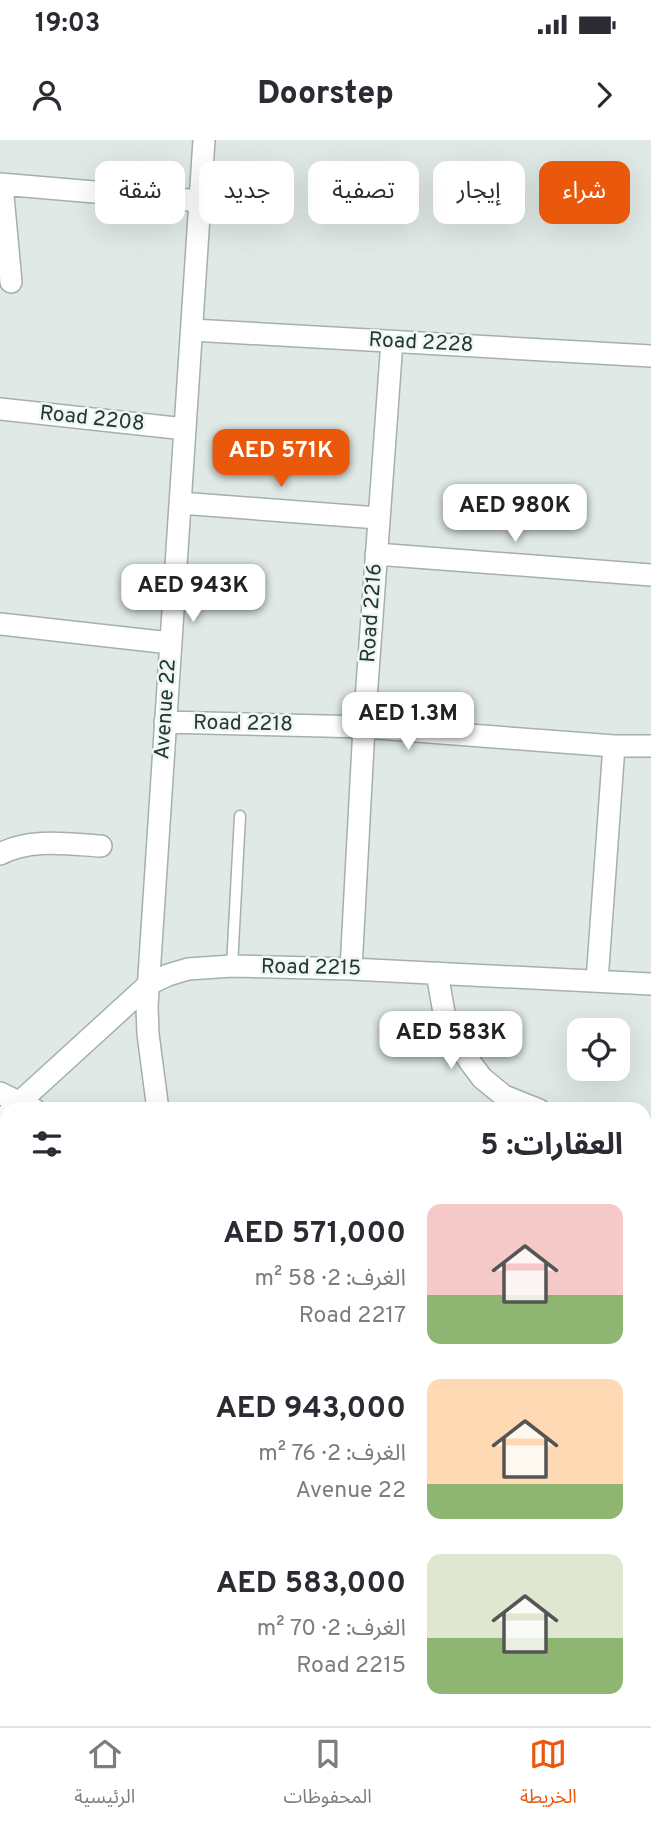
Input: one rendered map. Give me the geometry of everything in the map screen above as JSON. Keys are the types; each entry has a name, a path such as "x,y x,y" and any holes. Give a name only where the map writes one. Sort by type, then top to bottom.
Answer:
{"street":[{"name":"Avenue 22","path":"203,161 204,140"},
{"path":"11,282 1,184 199,201"},
{"name":"Avenue 22","path":"157,1102 148,1034 149,984 199,217"},
{"name":"Road 2228","path":"192,330 651,356"},
{"name":"Road 2216","path":"351,969 364,727 392,341"},
{"name":"Road 2208","path":"0,409 185,429"},
{"path":"180,503 378,518"},
{"path":"376,554 651,575"},
{"path":"0,624 170,643"},
{"name":"Road 2218","path":"165,723 364,727 614,746 651,746"},
{"path":"597,981 614,746"},
{"path":"0,855 27,845 49,843 101,846"},
{"name":"Road 2215","path":"18,1102 149,984 188,969 232,966 351,969 651,984"},
{"path":"437,973 446,1024 470,1062 482,1078 504,1096 519,1102"}],"lane":[{"path":"232,966 240,816"}]}
